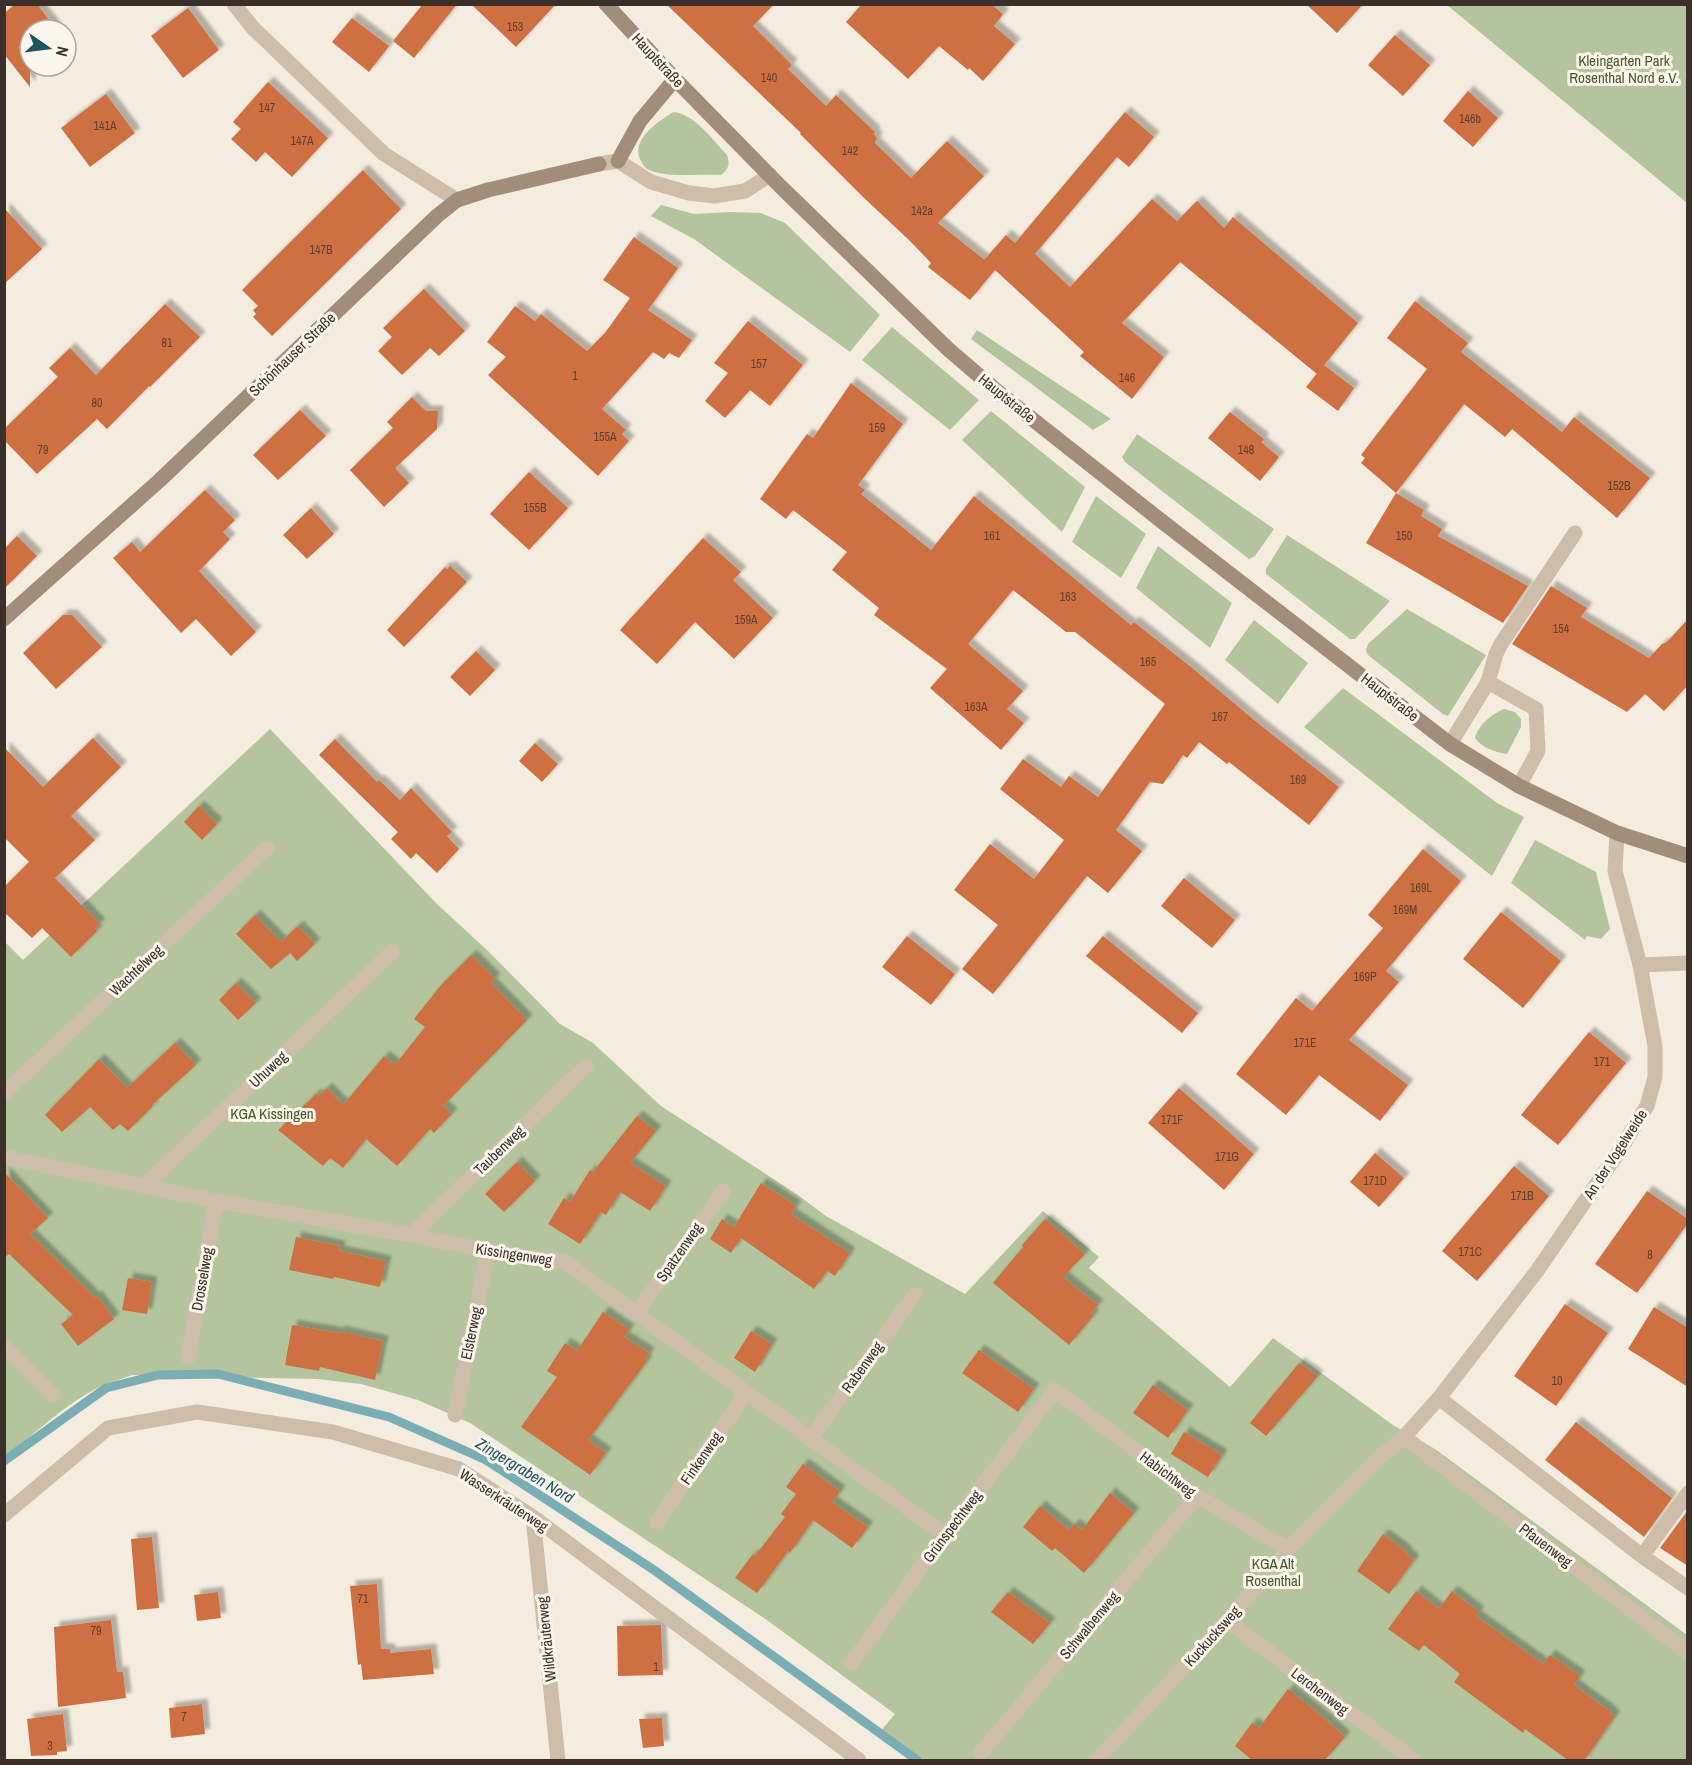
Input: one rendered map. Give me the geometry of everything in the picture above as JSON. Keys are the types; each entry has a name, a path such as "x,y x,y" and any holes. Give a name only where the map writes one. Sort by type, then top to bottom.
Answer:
{"street":[{"path":"234,4 253,28 384,154 457,200"},
{"name":"Hauptstraße","path":"606,4 675,79 770,175 948,349 998,392 1164,523 1450,744 1519,786 1617,833 1688,855"},
{"path":"675,79 640,121 618,161 651,182 689,193 714,196 745,191 770,175"},
{"name":"Schönhauser Straße","path":"4,619 160,480 437,216 457,200 488,190 618,161"},
{"path":"1450,744 1488,682 1501,644 1575,533"},
{"path":"1488,682 1536,709 1538,751 1519,786"},
{"name":"An der Vogelweide","path":"1404,1437 1439,1398 1537,1271 1618,1153 1647,1106 1655,1077 1655,1046 1640,965 1615,871 1617,833"},
{"name":"Wachtelweg","path":"4,1093 267,848"},
{"name":"Uhuweg","path":"144,1186 392,952"},
{"path":"1640,965 1688,963"},
{"name":"Taubenweg","path":"411,1235 586,1066"},
{"name":"Kissingenweg","path":"4,1157 216,1201 411,1235 488,1251 565,1262 945,1535"},
{"name":"Spatzenweg","path":"636,1314 723,1191"},
{"name":"Drosselweg","path":"188,1357 216,1201"},
{"name":"Elsterweg","path":"455,1415 488,1251"},
{"name":"Rabenweg","path":"810,1440 914,1295"},
{"path":"4,1346 53,1395"},
{"name":"Habichtweg","path":"1054,1390 1197,1497 1288,1549"},
{"name":"Grünspechtweg","path":"851,1664 1054,1390"},
{"name":"Finkenweg","path":"657,1522 746,1393"},
{"path":"1439,1398 1642,1556 1688,1588"},
{"name":"Wasserkräuterweg","path":"4,1515 108,1428 197,1412 333,1432 459,1469 533,1517 859,1761"},
{"name":"Kuckucksweg","path":"1097,1761 1227,1621 1288,1549 1380,1457 1404,1437"},
{"name":"Pfauenweg","path":"1404,1437 1688,1653"},
{"path":"1642,1556 1688,1493"},
{"name":"Schwalbenweg","path":"980,1754 1197,1497"},
{"name":"Wildkräuterweg","path":"533,1517 558,1761"},
{"name":"Lerchenweg","path":"1227,1621 1414,1761"}],"green space":[{"name":"Kleingarten Park Rosenthal Nord e.V.","path":"1447,5 1687,5 1687,203"},
{"path":"674,112 689,117 727,155 726,171 721,175 661,174 643,165 638,153 642,139 661,120"},
{"path":"661,205 694,214 761,213 785,223 880,315 850,352 694,239 651,216"},
{"path":"892,327 979,400 950,430 862,360"},
{"path":"977,330 1111,419 1093,430 971,339"},
{"path":"991,411 1085,487 1062,532 962,440"},
{"path":"1137,434 1274,529 1255,556 1249,559 1125,462 1122,457"},
{"path":"1096,496 1146,534 1121,578 1072,542"},
{"path":"1287,535 1390,601 1355,639 1350,639 1266,574 1266,569"},
{"path":"1158,546 1232,603 1210,648 1136,588"},
{"path":"1407,609 1486,655 1448,716 1368,655 1366,650 1368,644"},
{"path":"1254,620 1308,663 1278,704 1225,660"},
{"path":"1343,688 1497,803 1524,817 1492,876 1304,727"},
{"path":"1504,709 1515,712 1521,719 1521,727 1507,754 1489,749 1475,738 1486,720"},
{"name":"KGA Kissingen","path":"270,729 437,904 488,951 560,1024 593,1043 661,1106 795,1193 826,1216 965,1294 1043,1211 1099,1257 1089,1268 1230,1387 1273,1338 1393,1425 1435,1449 1687,1635 1687,1760 917,1760 879,1733 895,1714 764,1618 470,1423 418,1400 361,1384 317,1379 132,1375 101,1386 75,1401 5,1458 4,941 23,960"},
{"path":"1535,840 1596,872 1610,929 1601,939 1587,936 1585,940 1511,883"}],"building":[{"path":"16,4 37,4 48,18 18,18 18,72 4,54 4,13"},
{"path":"423,4 457,4 414,58 393,41"},
{"path":"471,4 556,4 516,47"},
{"path":"666,4 774,4 753,26 792,65 788,69 826,106 836,95 875,132 877,138 875,143 911,178 947,141 984,176 938,223 984,260 1006,235 1015,243 1125,112 1154,137 1129,167 1117,157 1035,254 1070,287 1152,199 1177,221 1197,201 1224,228 1233,217 1358,323 1317,374 1180,262 1122,323 1164,357 1132,399 1080,356 1084,352 995,270 970,300 928,267 931,263 910,241"},
{"path":"862,4 991,4 1003,14 994,26 1015,44 983,81 939,46 908,79 846,22"},
{"path":"1306,4 1363,4 1337,33"},
{"path":"188,8 219,50 183,78 151,36"},
{"path":"352,18 389,46 369,72 332,42"},
{"path":"1395,35 1430,65 1403,96 1368,65"},
{"path":"23,78 30,78 30,87"},
{"path":"268,82 328,138 292,177 265,152 256,162 231,139 241,129 233,122"},
{"path":"1468,91 1498,118 1473,147 1443,121"},
{"path":"106,94 135,133 90,167 61,128"},
{"path":"363,170 401,209 272,336 253,317 256,314 253,310 258,306 242,290"},
{"path":"4,208 42,249 4,284"},
{"path":"634,237 678,268 648,310 692,340 679,358 669,353 664,359 653,352 602,409 626,430 622,434 629,441 598,476 488,375 506,357 487,342 515,306 535,321 541,314 587,351 605,333 630,298 603,280"},
{"path":"424,289 465,331 439,356 430,348 402,375 378,351 392,337 383,328"},
{"path":"1415,301 1468,343 1461,352 1562,432 1574,417 1650,478 1617,518 1512,429 1505,437 1464,404 1396,493 1361,463 1365,458 1361,455 1427,369 1387,338"},
{"path":"165,304 200,337 107,429 97,419 37,474 4,440 4,429 58,377 49,368 70,348 96,375"},
{"path":"748,321 803,365 770,406 750,390 725,418 705,401 728,373 714,363"},
{"path":"1324,365 1354,388 1338,411 1306,387"},
{"path":"851,383 903,424 858,485 865,490 861,494 931,550 974,496 1131,625 1134,622 1339,787 1309,825 1229,762 1227,764 1199,742 1187,758 1183,755 1163,784 1150,782 1116,830 1142,851 1108,893 1087,876 993,994 962,969 998,925 954,890 990,844 1034,879 1064,840 1000,789 1023,759 1061,787 1069,776 1098,797 1165,704 1075,632 1066,632 1013,590 968,644 1023,691 1007,709 1024,723 1001,750 930,688 947,669 874,615 879,608 832,570 847,552 793,510 786,519 760,499 807,434 813,438"},
{"path":"412,397 426,411 438,411 437,429 395,468 409,483 384,507 350,470 393,428 387,422"},
{"path":"300,410 326,436 278,480 253,455"},
{"path":"1230,412 1264,439 1261,442 1279,457 1260,481 1208,438"},
{"path":"529,472 568,508 529,550 490,514"},
{"path":"205,490 235,520 223,532 230,539 199,571 256,632 231,656 196,619 181,633 113,558 132,542 140,552"},
{"path":"1396,493 1424,510 1421,516 1442,529 1438,536 1528,586 1503,623 1366,543"},
{"path":"311,508 334,534 307,559 283,535"},
{"path":"17,536 37,556 4,589 4,549"},
{"path":"703,538 741,572 733,580 773,618 734,659 695,622 657,664 620,630"},
{"path":"450,566 467,582 404,647 387,630 445,567 447,569"},
{"path":"1551,586 1587,608 1581,617 1649,658 1688,619 1688,685 1664,711 1645,694 1627,712 1512,644"},
{"path":"63,615 72,615 102,647 56,689 23,653"},
{"path":"476,651 495,670 470,696 450,677"},
{"path":"93,738 121,767 71,816 95,840 55,878 100,924 95,928 97,931 71,957 42,928 32,938 4,912 4,887 29,862 4,837 4,747 43,787"},
{"path":"335,739 377,782 379,780 400,800 411,788 452,832 447,836 459,849 437,873 416,853 411,859 391,839 398,832 319,755"},
{"path":"535,743 558,764 542,782 519,761"},
{"path":"199,806 217,824 202,840 184,822"},
{"path":"1423,849 1461,881 1386,971 1399,982 1349,1040 1408,1085 1380,1121 1319,1075 1286,1115 1236,1074 1296,998 1312,1011 1383,928 1368,915"},
{"path":"1184,878 1235,920 1212,948 1161,906"},
{"path":"1501,912 1561,961 1523,1008 1463,959"},
{"path":"255,915 281,942 298,926 315,944 297,961 290,953 271,969 236,934"},
{"path":"907,936 955,974 931,1005 882,967"},
{"path":"1103,936 1198,1013 1182,1033 1086,956"},
{"path":"471,955 495,979 491,983 527,1020 443,1106 452,1114 434,1133 430,1129 397,1166 366,1139 343,1168 330,1158 323,1166 278,1130 316,1094 318,1096 327,1088 343,1105 384,1056 395,1065 425,1027 414,1019 441,985"},
{"path":"236,983 256,1003 238,1020 219,1000"},
{"path":"1589,1032 1626,1063 1558,1145 1521,1115"},
{"path":"175,1043 196,1065 152,1105 128,1131 120,1124 113,1130 90,1107 62,1132 45,1115 99,1059 127,1088"},
{"path":"1179,1088 1254,1154 1224,1190 1148,1123"},
{"path":"637,1116 656,1131 630,1163 666,1186 650,1211 620,1192 606,1215 601,1212 580,1244 548,1224 564,1198 570,1202 590,1170 593,1172"},
{"path":"1375,1153 1404,1178 1379,1207 1350,1182"},
{"path":"517,1162 535,1181 504,1212 485,1194"},
{"path":"1514,1166 1549,1196 1477,1281 1442,1251"},
{"path":"4,1172 48,1218 30,1234 95,1298 97,1296 114,1319 78,1346 61,1324 73,1315 9,1254 4,1258"},
{"path":"761,1183 796,1206 791,1214 850,1253 835,1276 827,1271 814,1289 741,1238 731,1253 710,1239 722,1219 734,1227"},
{"path":"1647,1191 1688,1219 1688,1223 1637,1293 1595,1264"},
{"path":"1045,1219 1085,1254 1063,1277 1098,1305 1091,1313 1094,1315 1069,1345 993,1283"},
{"path":"296,1237 340,1246 339,1251 386,1261 380,1287 289,1270"},
{"path":"128,1278 152,1282 147,1314 122,1310"},
{"path":"1565,1304 1608,1333 1556,1406 1514,1376"},
{"path":"1654,1307 1688,1328 1688,1387 1628,1349"},
{"path":"603,1312 629,1330 624,1337 649,1353 645,1360 647,1361 588,1440 606,1453 590,1475 521,1427 557,1377 547,1371 565,1343 577,1351"},
{"path":"292,1325 339,1333 339,1331 383,1341 375,1380 320,1367 319,1371 285,1365"},
{"path":"751,1331 772,1344 755,1372 734,1358"},
{"path":"979,1350 1034,1389 1018,1412 962,1373"},
{"path":"1299,1363 1318,1376 1266,1436 1250,1423"},
{"path":"1153,1385 1188,1410 1168,1438 1133,1413"},
{"path":"1576,1422 1672,1498 1644,1537 1545,1460"},
{"path":"1184,1432 1222,1455 1208,1477 1171,1454"},
{"path":"803,1464 840,1491 832,1502 868,1527 852,1548 813,1520 790,1553 788,1551 757,1593 735,1578 785,1517 781,1514 796,1494 786,1487"},
{"path":"1110,1493 1134,1513 1084,1573 1055,1548 1052,1551 1023,1527 1040,1506 1069,1530 1074,1524 1082,1530"},
{"path":"1688,1510 1688,1566 1660,1548"},
{"path":"1383,1534 1414,1560 1389,1594 1357,1571"},
{"path":"152,1537 159,1608 137,1610 131,1539"},
{"path":"377,1584 381,1649 390,1649 390,1653 431,1649 434,1674 363,1680 361,1664 358,1665 350,1586"},
{"path":"1416,1591 1439,1609 1452,1591 1479,1612 1476,1616 1543,1664 1550,1655 1580,1676 1574,1685 1615,1716 1584,1761 1569,1761 1525,1729 1523,1733 1454,1682 1460,1674 1424,1645 1419,1651 1388,1629"},
{"path":"218,1592 221,1618 197,1621 194,1595"},
{"path":"1008,1592 1050,1623 1033,1644 991,1612"},
{"path":"111,1620 117,1672 123,1672 126,1698 58,1707 54,1627"},
{"path":"661,1625 663,1675 618,1676 617,1626"},
{"path":"1288,1689 1345,1737 1324,1761 1253,1761 1235,1746 1252,1723 1259,1728"},
{"path":"202,1704 205,1734 171,1738 169,1708"},
{"path":"63,1714 67,1751 57,1752 57,1755 31,1756 27,1719"},
{"path":"662,1718 664,1746 643,1748 639,1719"}],"waterway":[{"name":"Zingergraben Nord","path":"4,1461 106,1388 158,1375 218,1374 389,1417 486,1460 654,1570 917,1760"}],"park label":[{"name":"KGA Alt Rosenthal","path":"1273,1572"}]}
